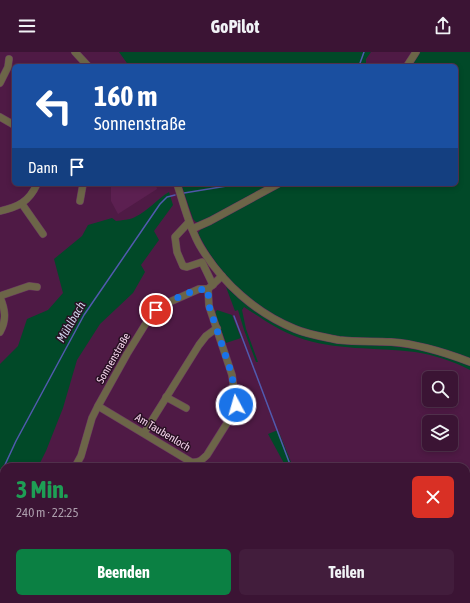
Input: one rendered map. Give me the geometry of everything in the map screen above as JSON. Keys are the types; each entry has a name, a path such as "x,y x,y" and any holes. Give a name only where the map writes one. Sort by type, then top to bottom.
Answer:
{"street":[{"path":"75,52 86,64"},
{"path":"408,64 416,52"},
{"path":"0,83 8,67 9,59"},
{"path":"0,127 2,118 12,124"},
{"path":"0,211 11,209 22,204 36,186"},
{"path":"80,201 84,186"},
{"path":"178,186 191,225 200,246 222,276 249,302 261,311 296,329 319,336 341,340 392,342 418,346 443,351 470,362"},
{"path":"191,225 210,221 274,186"},
{"path":"22,204 43,234"},
{"name":"Am Taubenloch","path":"98,406 191,462 196,463 207,455 234,412 236,405 232,375 209,306 210,287 202,262 187,267 183,266 177,252 175,237 191,225"},
{"path":"210,287 222,276"},
{"path":"0,332 4,324 5,313 0,297 29,286 37,287"},
{"name":"Sonnenstraße","path":"77,463 81,456 92,418 127,354 148,320 156,310 165,304 199,289 210,287"},
{"path":"144,433 199,345 206,336 217,328"},
{"path":"166,397 186,408"}],"shaded area":[{"path":"110,186 156,186 157,189 118,214 111,201"}],"green space":[{"path":"119,52 371,52 366,59 366,64 128,64"},
{"path":"419,52 470,52 470,359 454,353 321,334 278,317 261,307 232,282 219,267 198,233 201,229 279,186 458,186 458,64 411,64"},
{"path":"182,186 268,186 202,222 196,222 193,219"},
{"path":"169,192 173,205 154,231 159,240 141,265 145,272 133,293 100,324 77,360 63,408 40,463 0,463 0,364 18,346 27,319 48,310 63,293 54,259 82,236 88,225 112,218 116,221 133,218 144,212"},
{"path":"226,287 263,316 337,343 392,346 433,352 470,365 470,370 450,361 422,353 400,350 341,347 311,341 283,331 244,307 242,310 246,329 258,362 256,362 238,310 235,311"},
{"path":"217,310 232,315 241,338 226,343 215,313"},
{"path":"278,430 291,463 284,463 268,434"}],"waterway":[{"name":"Mühlbach","path":"360,64 364,52"},
{"name":"Mühlbach","path":"184,193 227,186"},
{"name":"Mühlbach","path":"6,463 16,441 84,315 160,204 167,197 175,195"},
{"path":"234,316 289,463"}],"route":[{"path":"156,310 165,304 199,289 208,289 209,306 232,375 236,405"}]}
